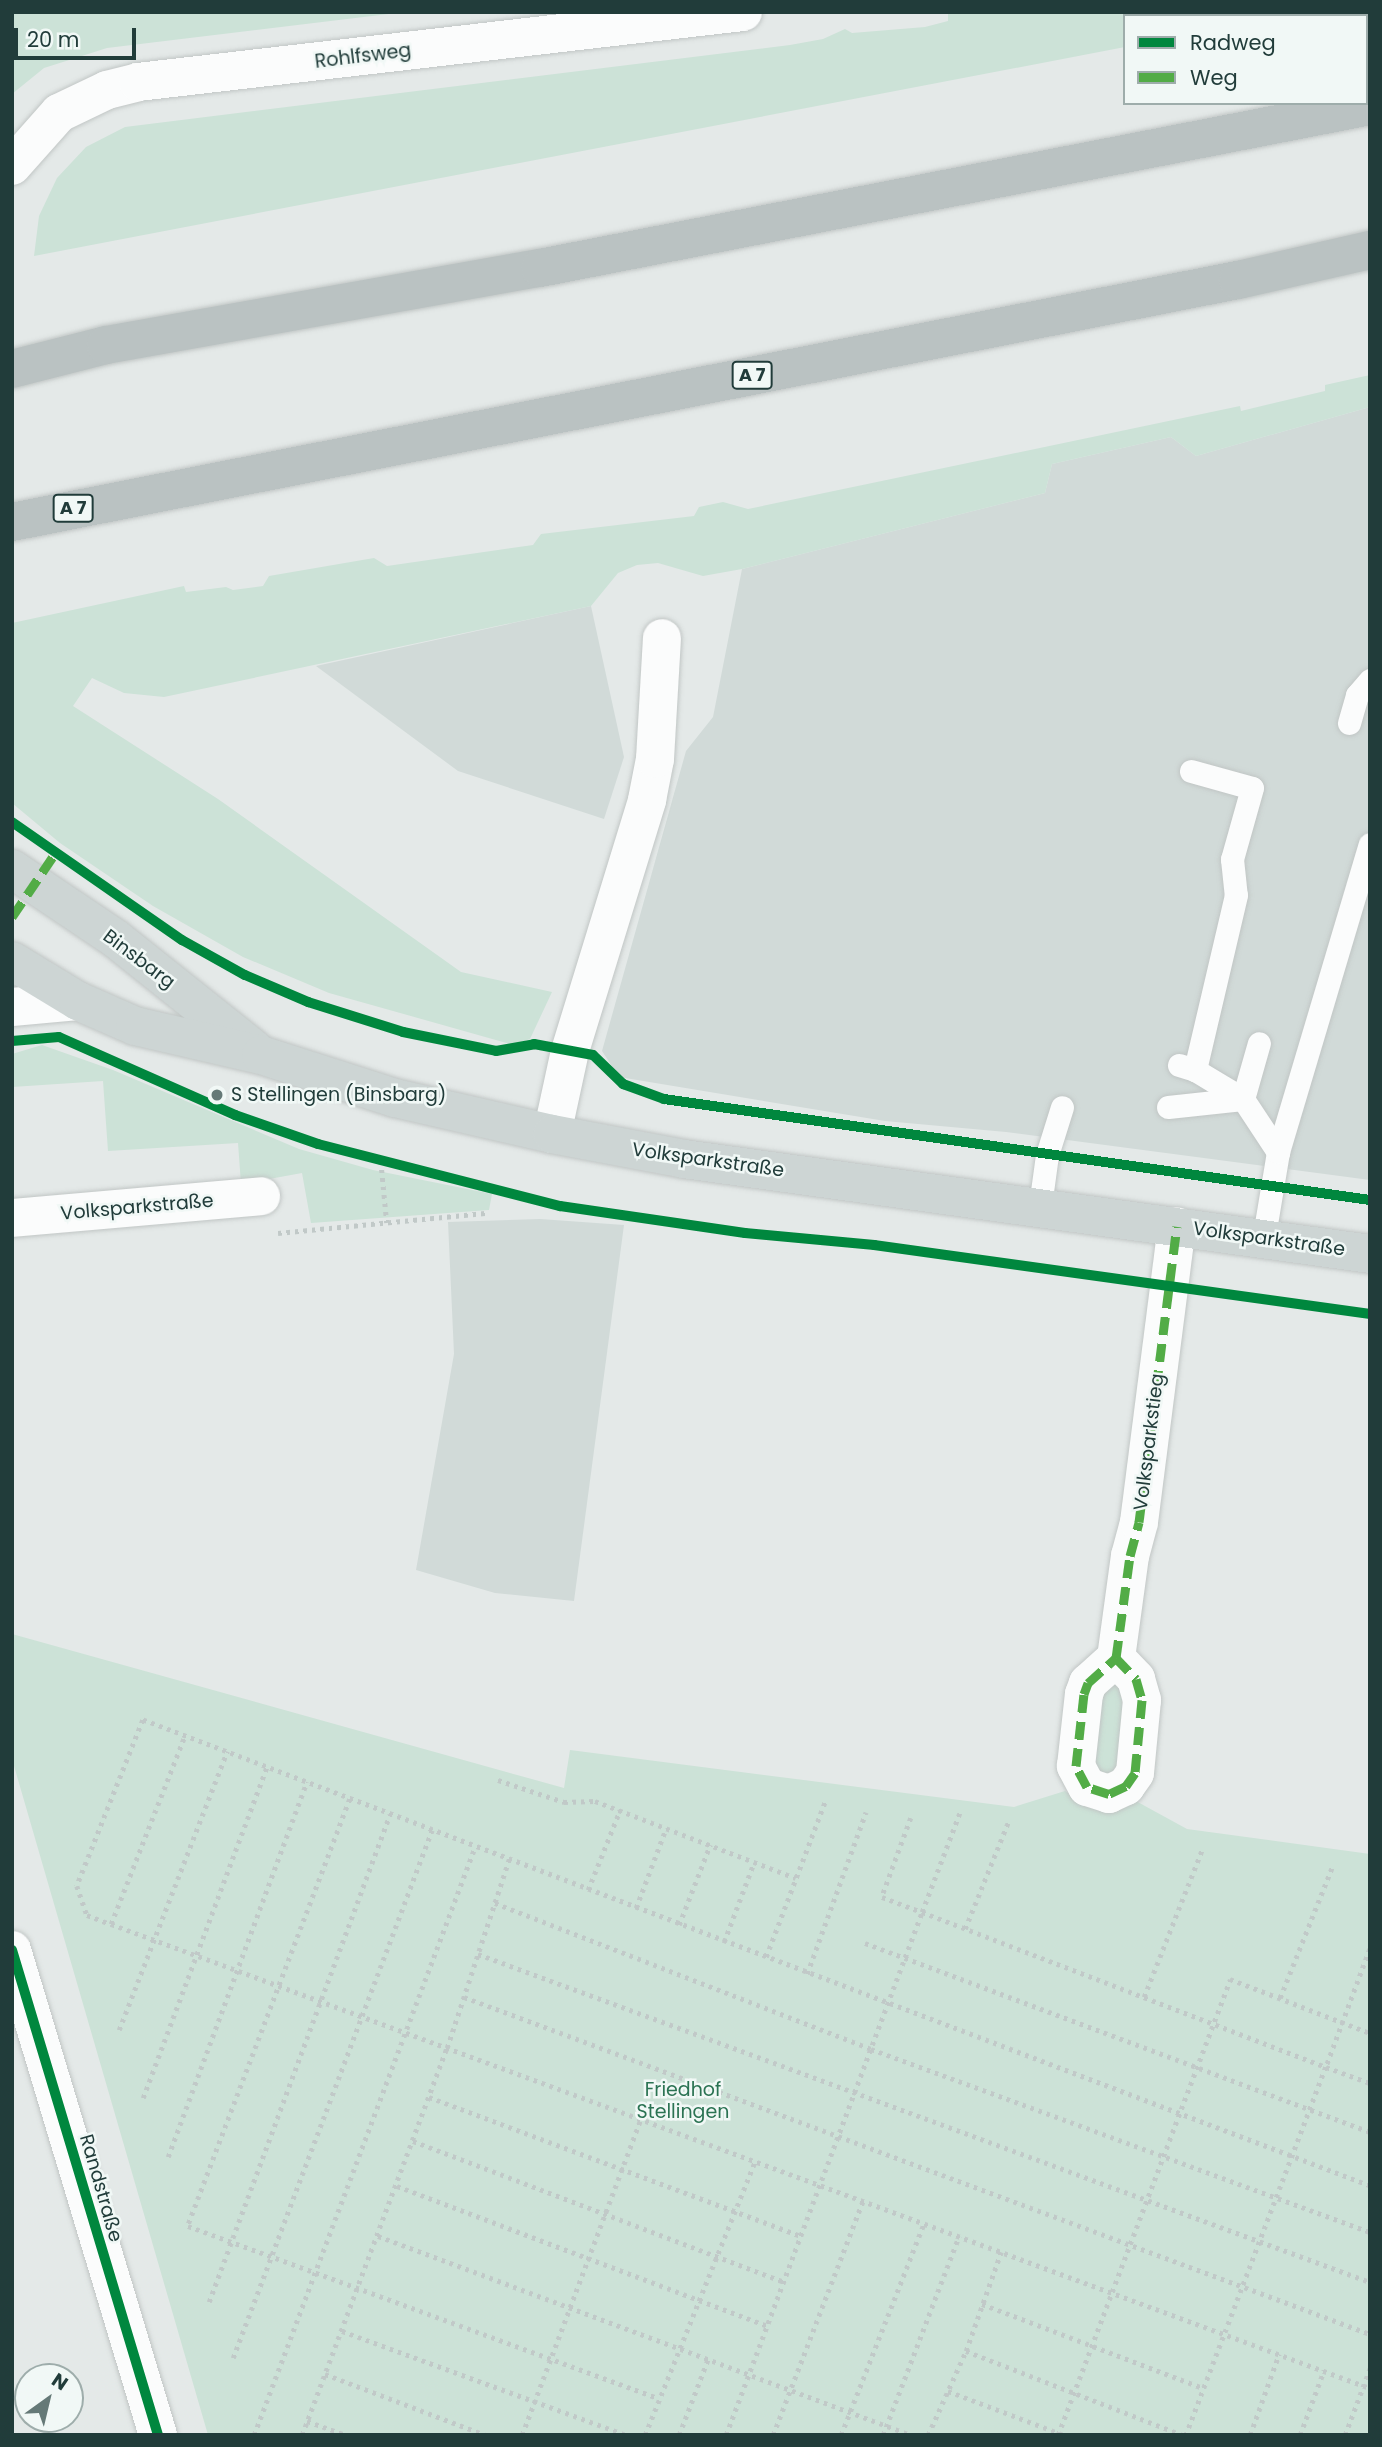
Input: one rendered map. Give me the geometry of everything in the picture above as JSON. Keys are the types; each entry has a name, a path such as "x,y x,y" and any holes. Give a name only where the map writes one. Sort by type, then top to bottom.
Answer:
{"highway":[{"path":"12,369 106,345 540,268 1370,106"},
{"name":"A 7","path":"12,522 134,495 1238,280 1370,250"}],"main road":[{"name":"Binsbarg","path":"12,869 116,939 261,1055"},
{"name":"Binsbarg","path":"12,961 78,1001 135,1026 261,1055 395,1098 552,1134"},
{"name":"Volksparkstraße","path":"552,1134 684,1159 1264,1236 1370,1254"}],"street":[{"name":"Rohlfsweg","path":"15,155 59,113 107,90 138,82 743,12"},
{"path":"552,1134 570,1051 647,800 655,759 662,639"},
{"path":"12,1007 78,1001"},
{"name":"Volksparkstraße","path":"12,1218 261,1196"},
{"name":"Volksparkstieg","path":"1116,1658 1139,1522 1177,1226"},
{"name":"Randstraße","path":"12,1950 158,2435"}],"lane":[{"path":"1349,723 1357,695 1370,680"},
{"path":"1191,771 1252,788 1232,859 1236,895 1187,1068 1243,1099 1278,1152"},
{"path":"1264,1236 1278,1152 1370,844"},
{"path":"1243,1099 1259,1043"},
{"path":"1168,1107 1243,1099"},
{"path":"1040,1206 1047,1155 1062,1107"}],"path":[{"path":"382,1161 387,1223"},
{"path":"1370,2186 143,1720 77,1886 87,1915 1370,2388"},
{"path":"111,1924 185,1735"},
{"path":"119,2030 227,1751"},
{"path":"143,2098 267,1766"},
{"path":"498,1780 564,1802 595,1801 796,1878"},
{"path":"168,2157 307,1782"},
{"path":"350,1799 188,2226 658,2398"},
{"path":"766,1957 826,1799"},
{"path":"588,1890 620,1810"},
{"path":"807,1973 866,1812"},
{"path":"726,2435 960,1812"},
{"path":"209,2302 324,2002 390,1814"},
{"path":"911,1818 882,1897 1370,2083"},
{"path":"965,1929 1009,1820"},
{"path":"636,1908 666,1828"},
{"path":"233,2358 432,1830"},
{"path":"680,1925 710,1845"},
{"path":"254,2435 475,1847"},
{"path":"1144,1997 1202,1850"},
{"path":"302,2435 447,2048 509,1859"},
{"path":"724,1942 754,1862"},
{"path":"1280,1998 1333,1865"},
{"path":"495,1903 870,2049 1370,2232"},
{"path":"865,1943 1370,2132"},
{"path":"966,2351 1184,2435 1370,1949"},
{"path":"478,1954 853,2095 1147,2197 1370,2282"},
{"path":"948,2391 1060,2434 1110,2292 1230,1979 1370,2034"},
{"path":"464,1997 1370,2334"},
{"path":"429,2097 800,2236"},
{"path":"522,2435 641,2119"},
{"path":"413,2141 783,2282"},
{"path":"645,2435 696,2299 755,2161"},
{"path":"397,2186 767,2326"},
{"path":"773,2435 863,2201"},
{"path":"841,2435 924,2223"},
{"path":"378,2236 911,2435"},
{"path":"883,2435 959,2236"},
{"path":"928,2435 966,2351 1001,2252"},
{"path":"982,2304 1203,2388"},
{"path":"342,2331 626,2435"},
{"path":"1250,2435 1279,2354"},
{"path":"679,2435 708,2359"},
{"path":"1345,2435 1370,2368"},
{"path":"1300,2435 1324,2370"},
{"path":"325,2374 486,2435"},
{"path":"307,2421 346,2435"}],"shaded area":[{"path":"1370,407 1370,1180 1006,1132 885,1121 619,1077 602,1051 686,751 713,717 742,569 1045,493 1052,464 1171,437 1196,456"},
{"path":"591,606 624,757 604,819 458,771 316,666"},
{"path":"540,1219 624,1225 574,1601 495,1593 416,1570 454,1354 448,1222"}],"green space":[{"path":"12,12 405,12 107,48 44,68 12,94"},
{"path":"948,12 1287,12 1123,14 1123,47 34,256 39,216 57,178 86,147 125,127 790,45 823,39 845,29 852,33 925,27 948,21"},
{"path":"1370,375 1370,407 1196,456 1171,437 1052,464 1045,493 742,569 703,576 658,563 637,565 618,573 591,606 164,697 124,693 92,678 73,706 218,799 461,972 552,992 530,1039 514,1045 329,993 243,957 153,906 60,843 12,803 12,623 184,586 186,592 226,587 233,590 263,586 269,576 374,558 387,566 533,545 541,534 694,516 699,507 723,502 748,509 1240,406 1241,411 1325,391 1325,385"},
{"path":"42,1045 113,1070 299,1149 373,1170 492,1194 489,1210 311,1223 302,1173 241,1184 238,1143 108,1151 103,1081 12,1087 12,1054"},
{"name":"Friedhof Stellingen","path":"12,1634 564,1788 570,1750 1014,1807 1065,1791 1082,1802 1134,1800 1187,1829 1370,1854 1370,2435 208,2435 12,1759"},
{"path":"1115,1684 1123,1688 1121,1771 1095,1775 1099,1701 1102,1693"}],"marked path":[{"path":"12,917 54,855"},
{"path":"1116,1658 1136,1679 1142,1700 1135,1773 1126,1786 1109,1794 1087,1787 1076,1766 1084,1694 1088,1683 1116,1658 1130,1556 1139,1522 1177,1226"}],"cycle path":[{"path":"12,822 182,940 245,975 308,1002 403,1032 496,1051 534,1044 593,1055 623,1084 664,1099 1370,1200"},
{"path":"12,1041 59,1037 235,1115 318,1144 560,1206 745,1233 874,1245 1370,1314"},
{"path":"12,1950 158,2435"}],"place":[{"name":"S Stellingen (Binsbarg)","path":"217,1095"}]}
